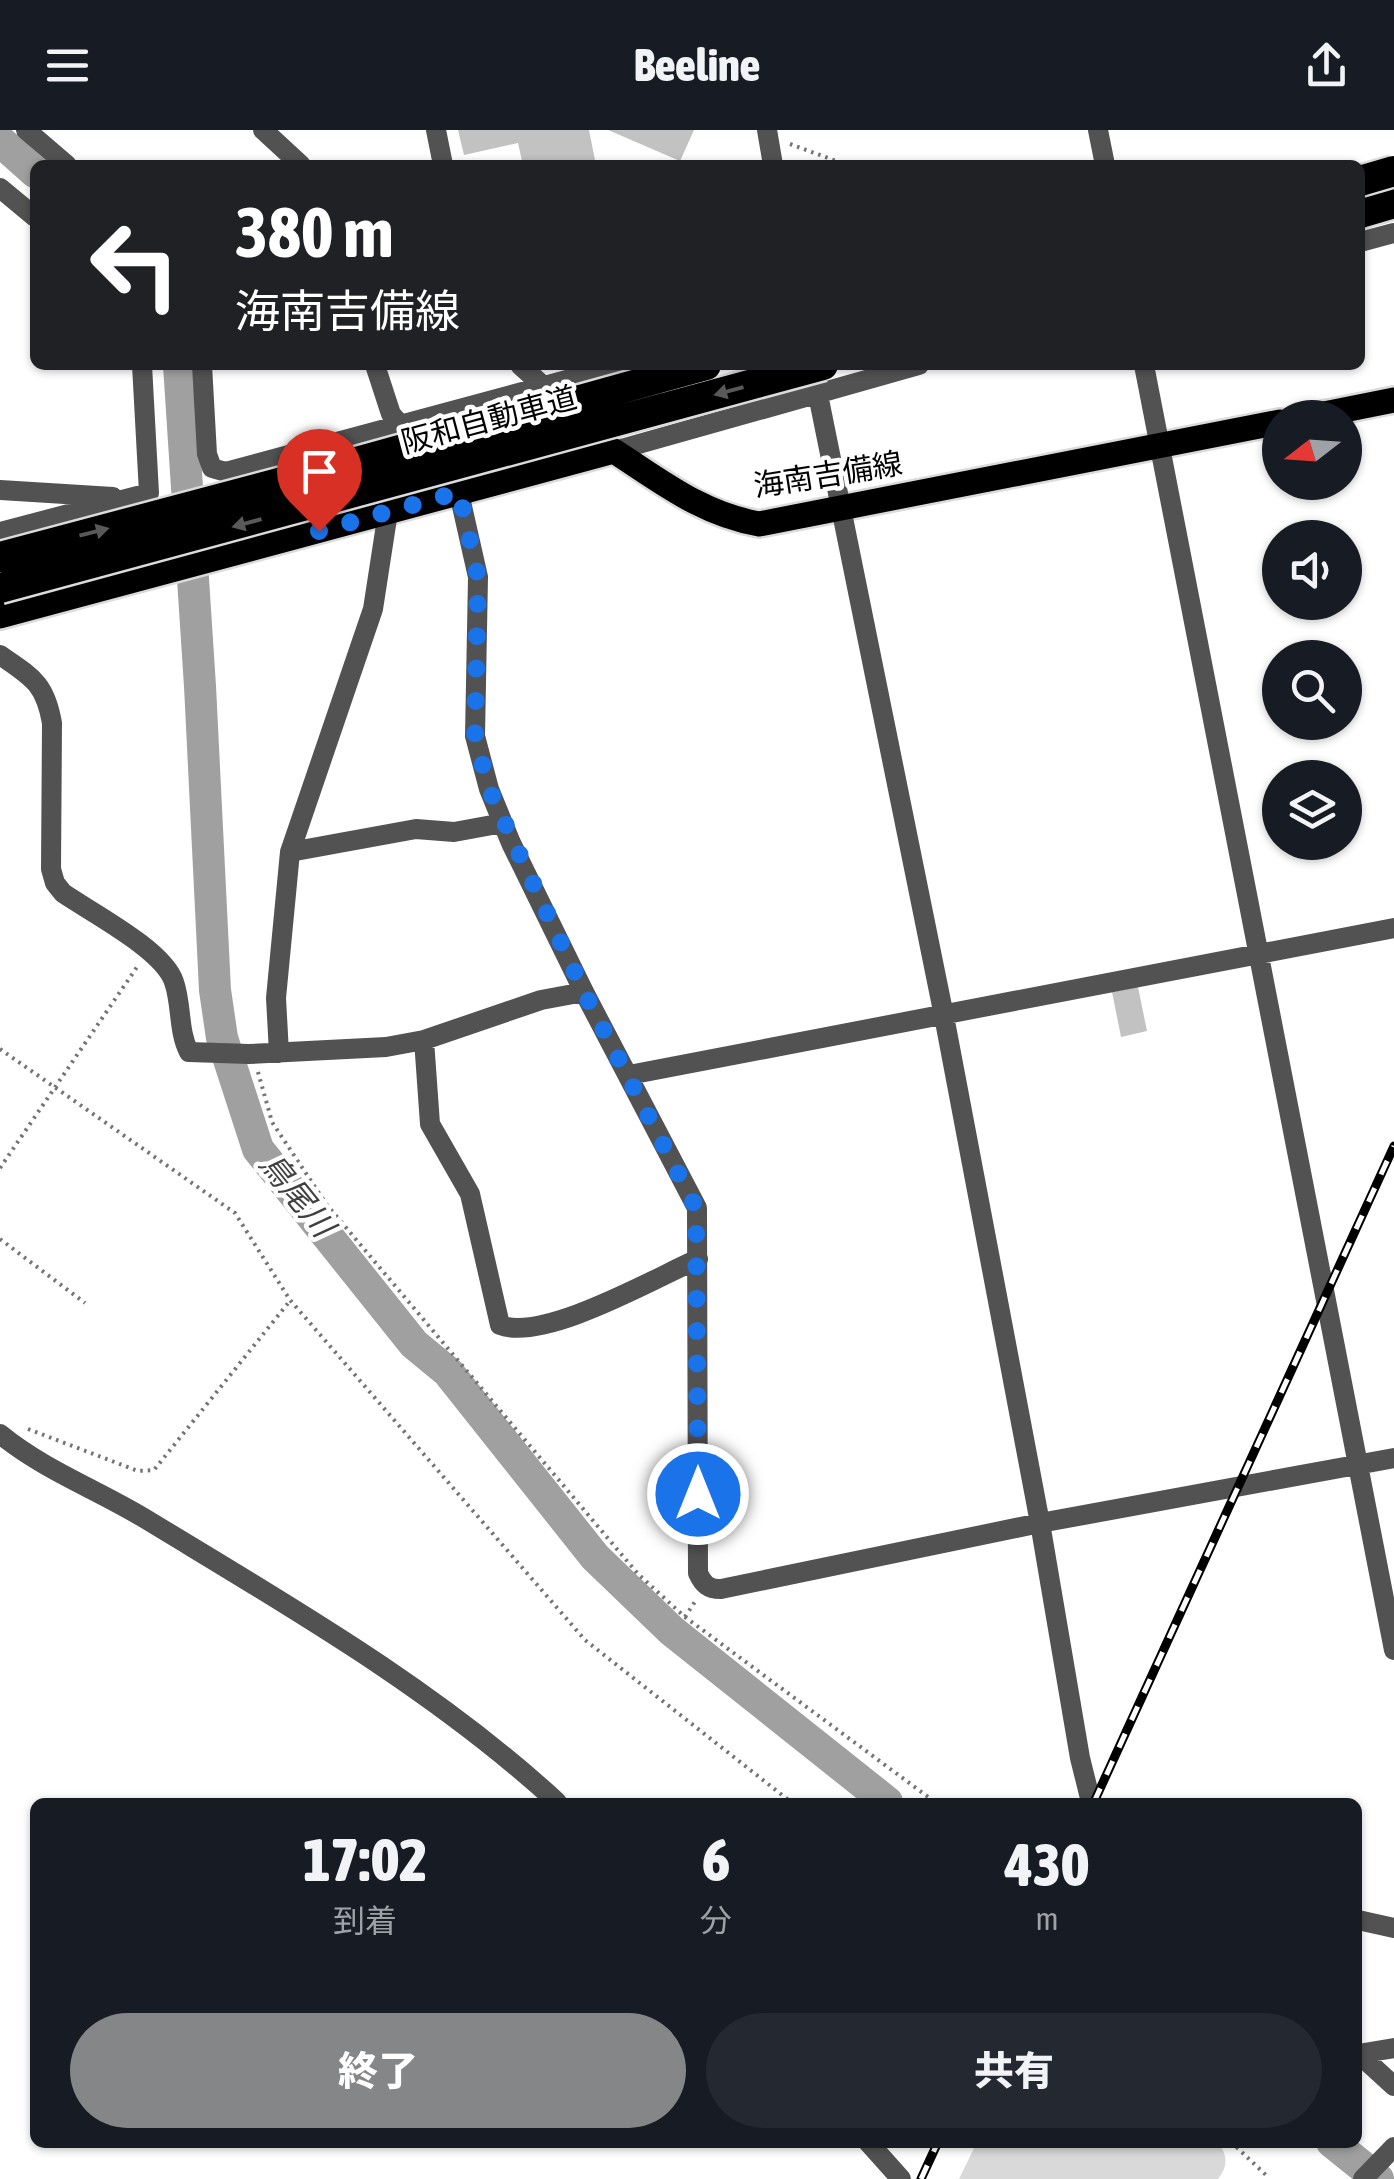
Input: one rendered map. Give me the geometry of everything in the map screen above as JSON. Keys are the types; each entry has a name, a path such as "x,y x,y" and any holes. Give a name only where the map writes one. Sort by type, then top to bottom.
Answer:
{"highway":[{"path":"1365,180 1394,171"},
{"path":"1365,212 1394,203"},
{"name":"阪和自動車道","path":"0,556 688,370"},
{"name":"阪和自動車道","path":"0,588 821,379"}],"main road":[{"path":"1362,406 1394,400"},
{"name":"海南吉備線","path":"614,452 695,502 728,518 759,524 1262,426"},
{"path":"0,616 614,452"}],"street":[{"path":"26,130 60,160"},
{"path":"263,130 296,160"},
{"path":"436,130 442,160"},
{"path":"1098,130 1104,160"},
{"path":"767,134 772,160"},
{"path":"0,188 30,212"},
{"path":"1365,241 1394,232"},
{"path":"0,532 148,493 142,370"},
{"path":"202,370 206,454 212,468 237,471 603,370"},
{"path":"376,370 381,389 400,427 410,438 427,502"},
{"path":"526,370 614,452 821,379 883,370"},
{"path":"1145,370 1394,1650"},
{"path":"821,379 841,509 944,1016 1089,1798"},
{"path":"0,490 118,497 125,501"},
{"path":"459,492 478,577 475,736 489,789 584,992 696,1208 698,1573 706,1585 721,1588 1040,1523 1394,1458"},
{"path":"279,1052 276,998 290,852 372,609 388,512"},
{"path":"0,655 37,681 48,700 52,724 51,869 55,883 64,894 148,951 170,973 176,984 189,1052 386,1048 424,1040 541,1000 584,992"},
{"path":"290,852 416,829 454,832 503,824"},
{"path":"629,1075 1394,928"},
{"path":"424,1040 430,1124 470,1194 500,1325 512,1329 558,1321 698,1259"},
{"path":"9,1430 29,1458 140,1516 451,1713 552,1798"},
{"path":"1362,1921 1394,1928"},
{"path":"1362,2053 1394,2048"},
{"path":"1362,2058 1394,2086"},
{"path":"1363,2179 1394,2147"},
{"path":"879,2148 902,2179"}],"path":[{"path":"767,134 834,160"},
{"path":"0,1168 148,951"},
{"path":"0,1049 235,1213 290,1300 585,1640 785,1798"},
{"path":"252,1053 272,1122 327,1204 638,1574 685,1617 930,1798"},
{"path":"0,1238 84,1303"},
{"path":"9,1430 138,1470 154,1470 290,1300"},
{"path":"1237,2148 1266,2175"}],"shaded area":[{"path":"974,2148 1221,2148 1225,2161 1218,2179 959,2179"}],"building":[{"path":"458,130 589,130 595,160 522,160 518,143 464,155"},
{"path":"608,130 694,130 678,160"},
{"path":"1138,987 1147,1031 1121,1037 1112,992"}],"waterway":[{"name":"鳥尾川","path":"0,141 30,168"},
{"name":"鳥尾川","path":"179,370 215,990 222,1038 258,1149 414,1344 448,1372 595,1557 672,1631 882,1798"},
{"name":"鳥尾川","path":"1339,2148 1378,2179"}],"railway":[{"path":"1096,1798 1394,1146"},
{"path":"921,2179 935,2148"}],"route":[{"path":"319,531 459,492 478,577 475,736 489,789 584,992 696,1208 698,1494"}]}
